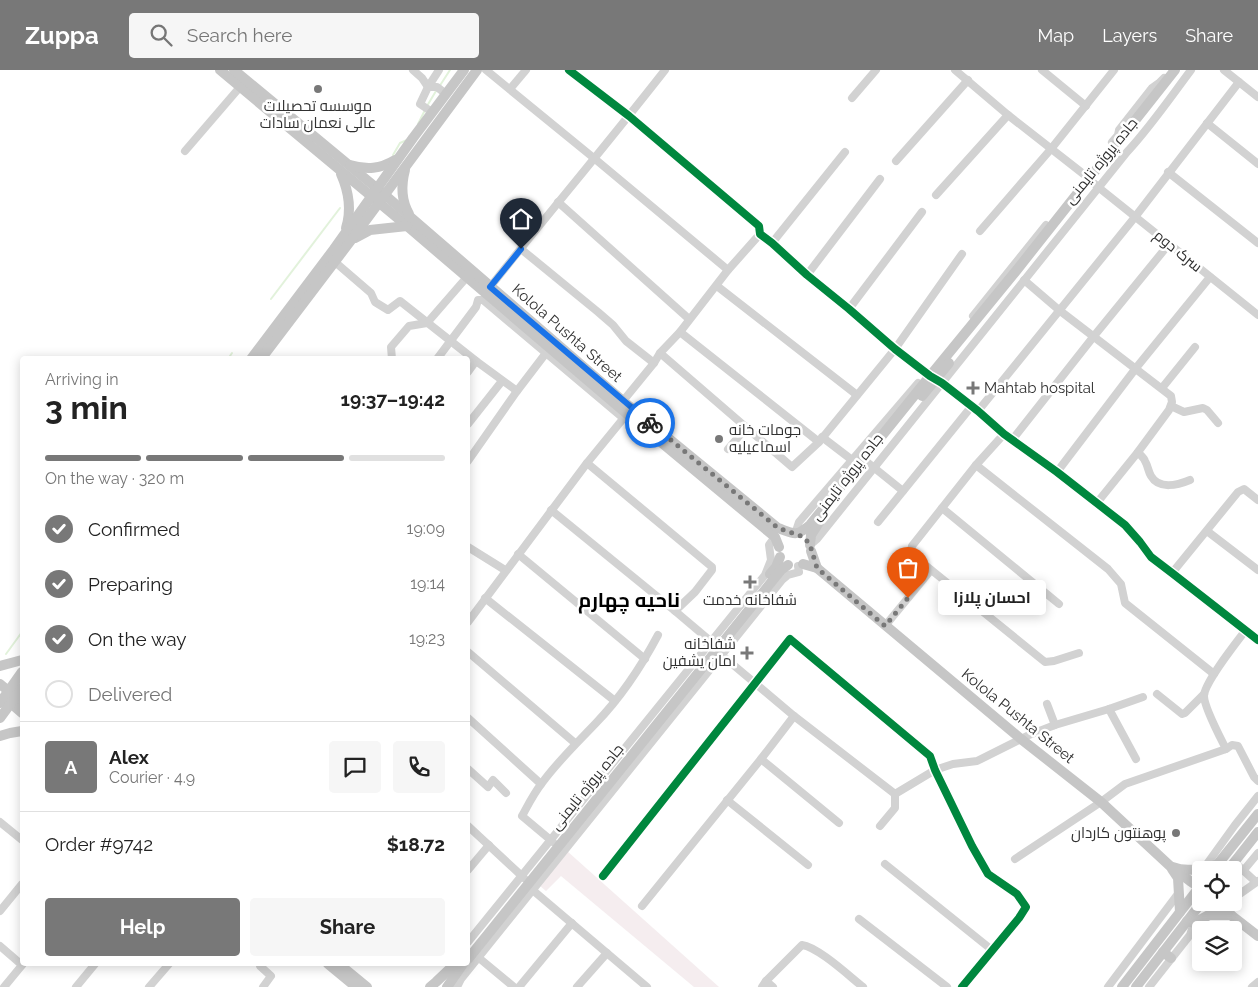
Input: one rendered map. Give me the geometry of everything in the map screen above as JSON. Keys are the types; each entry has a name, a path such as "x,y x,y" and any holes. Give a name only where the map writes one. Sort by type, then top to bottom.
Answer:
{"main road":[{"path":"220,70 343,167 377,168 403,161"},
{"path":"234,70 343,167 350,206 348,237 335,262 264,356"},
{"path":"464,70 446,94 425,107 403,161 402,193 410,223 466,277 625,416 775,537 790,560 817,568"},
{"path":"253,356 348,237 403,161 477,70"},
{"name":"جاده پروژه تایمنی","path":"1092,181 1175,70"},
{"name":"جاده پروژه تایمنی","path":"790,560 784,538 803,531 810,525 863,463 933,378 1016,271 1183,70"},
{"name":"Kolola Pushta Street","path":"343,167 490,287 623,401 778,528 804,537 810,548"},
{"path":"348,237 370,230 410,223"},
{"name":"جاده پروژه تایمنی","path":"526,882 553,858 716,648 776,566 790,560 810,556 811,534 863,463"},
{"path":"810,548 817,568"},
{"name":"Kolola Pushta Street","path":"817,568 1021,739 1101,802 1170,866 1192,882"},
{"name":"جاده پروژه تایمنی","path":"473,949 526,882 552,841 716,648"},
{"path":"0,666 20,661"},
{"path":"0,718 20,677"},
{"path":"0,684 20,710"},
{"path":"0,736 20,731"},
{"path":"1216,861 1258,814"},
{"path":"1235,824 1244,831"},
{"path":"1235,861 1258,832"},
{"path":"1170,866 1181,870 1192,867"},
{"path":"1170,866 1178,878 1180,912"},
{"path":"1116,977 1124,985 1192,896"},
{"path":"1136,987 1167,955 1197,911"},
{"path":"1226,911 1258,936"},
{"path":"1230,911 1231,915"},
{"path":"1190,922 1209,915 1231,915"},
{"path":"330,966 356,987"},
{"path":"343,966 367,987"},
{"path":"431,986 453,966"},
{"path":"447,987 463,966"}],"street":[{"path":"413,70 428,87"},
{"path":"425,107 428,87 439,70"},
{"path":"486,70 728,270"},
{"path":"510,89 526,70"},
{"path":"569,70 628,116 759,226 760,234 895,349 1125,525 1151,557 1258,640"},
{"path":"852,98 876,70"},
{"name":"سرک دوم","path":"955,70 1008,115 1258,315"},
{"path":"1042,70 1086,106"},
{"path":"980,231 1051,149 1114,70"},
{"name":"جاده پروژه تایمنی","path":"863,463 933,378 1024,280 1092,181 1119,130 1152,88 1159,83 1169,70"},
{"name":"جاده پروژه تایمنی","path":"1092,181 1166,106 1191,70"},
{"path":"1224,70 1258,97"},
{"path":"490,287 595,159 662,71"},
{"path":"896,161 968,80"},
{"path":"878,522 1059,310 1135,217 1239,82"},
{"path":"185,151 240,87"},
{"path":"428,87 437,87 446,94"},
{"path":"936,195 1008,115"},
{"path":"1207,123 1258,164"},
{"path":"772,243 845,152"},
{"path":"1168,172 1258,243"},
{"path":"807,275 880,180"},
{"path":"558,202 689,319"},
{"path":"849,309 922,212"},
{"path":"623,401 728,270 760,234"},
{"path":"1012,440 1169,244"},
{"path":"521,249 598,312 613,325 626,341 654,363"},
{"path":"660,353 792,467 821,439 895,349 962,254"},
{"path":"335,262 371,293 374,302 388,310 400,301 470,356"},
{"path":"1057,472 1136,368 1210,276"},
{"path":"392,356 391,347 409,326 427,323 466,277"},
{"path":"1024,280 1059,310 1171,396 1172,402 1169,410 1096,504"},
{"path":"717,286 857,395"},
{"path":"439,356 476,307 478,300 483,300 546,354 625,416 505,570 470,619"},
{"path":"680,332 821,439 863,463 903,492"},
{"path":"1162,388 1195,347"},
{"path":"470,458 517,391 546,354"},
{"path":"470,356 517,391"},
{"path":"470,369 476,361"},
{"path":"470,421 502,381"},
{"path":"1171,406 1187,412 1196,408 1204,408 1218,423"},
{"path":"728,449 747,427"},
{"path":"1004,434 942,508 912,546 911,551 914,556 1045,662 1079,653"},
{"path":"1138,452 1145,459 1152,477 1159,483 1178,485 1190,480"},
{"path":"587,463 712,567 712,570 695,592 675,611"},
{"path":"976,466 1108,569 1121,584 1125,603 1214,674"},
{"path":"1172,573 1238,492 1244,489 1258,500"},
{"path":"942,508 1059,604"},
{"path":"551,510 675,611 794,716 895,794"},
{"path":"1207,531 1258,570"},
{"path":"716,648 765,575 771,560 769,545 775,537"},
{"path":"470,548 505,570"},
{"path":"518,554 645,659"},
{"path":"716,648 782,580 800,572 790,560"},
{"path":"885,626 917,581 931,570"},
{"path":"485,598 615,701"},
{"path":"1157,694 1182,714 1185,712 1204,694 1214,674 1245,631"},
{"path":"552,841 522,816 541,784 575,743 615,701 645,659 658,635"},
{"path":"603,876 790,639 930,756 972,846 988,874 1017,894 1026,907 962,987"},
{"path":"470,654 575,743"},
{"path":"1204,694 1206,705 1226,749"},
{"path":"895,794 935,770 953,764 977,761 1028,735 1142,697"},
{"path":"1047,704 1055,725"},
{"path":"1110,709 1136,759"},
{"path":"642,906 794,716"},
{"path":"470,720 541,784"},
{"path":"1015,859 1126,784 1226,749 1232,745 1238,746 1258,781"},
{"path":"761,759 839,823"},
{"path":"470,771 488,787 493,780 506,793"},
{"path":"880,826 895,808 895,794"},
{"path":"1216,861 1235,824 1258,796"},
{"path":"727,800 808,865"},
{"path":"1,826 20,839"},
{"path":"470,828 526,882 642,985"},
{"path":"470,868 489,845"},
{"path":"1242,892 1257,882 1243,871 1258,853"},
{"path":"885,864 992,950"},
{"path":"0,911 20,886"},
{"path":"1108,987 1178,894"},
{"path":"506,907 473,949 514,987"},
{"path":"859,919 947,987"},
{"path":"518,987 572,923"},
{"path":"773,987 764,984 802,945 824,956 863,987"},
{"path":"0,946 20,962"},
{"path":"578,987 607,953"},
{"path":"1149,987 1167,955"},
{"path":"4,987 20,966"},
{"path":"76,987 93,966"},
{"path":"149,987 167,966"},
{"path":"260,966 271,976 263,987"},
{"path":"431,986 433,979 447,966"},
{"path":"457,987 466,966"},
{"path":"1252,987 1258,982"}],"shaded area":[{"path":"899,554 920,570 908,586 886,567"},
{"path":"567,851 719,987 694,987 561,876 546,891 539,885"}],"waterway":[{"path":"439,87 450,70"},
{"path":"427,106 436,91"},
{"path":"418,124 425,110"},
{"path":"393,155 400,143 407,140"},
{"path":"271,299 340,208"},
{"path":"6,654 20,635"}],"cycle path":[{"path":"569,70 629,116 759,226 760,234 895,349 942,383 1004,434 1125,525 1151,557 1258,640"},
{"path":"603,876 790,639 930,756 972,846 988,874 1017,894 1026,907 962,987"}],"way so far":[{"path":"650,423 778,528 804,537 810,545 817,568 885,626 908,598"}],"place":[{"name":"موسسه تحصیلات عالی نعمان سادات","path":"318,89"},
{"name":"Mahtab hospital","path":"973,388"},
{"name":"جومات خانه اسماعيليه","path":"719,439"},
{"name":"شفاخانه خدمت","path":"750,582"},
{"name":"احسان پلازا","path":"908,598"},
{"name":"شفاخانه امان یشفین","path":"747,653"},
{"name":"پوهنتون کاردان","path":"1176,833"}],"district":[{"name":"ناحیه چهارم","path":"629,600"}],"route":[{"path":"521,249 490,287 650,423"}]}
